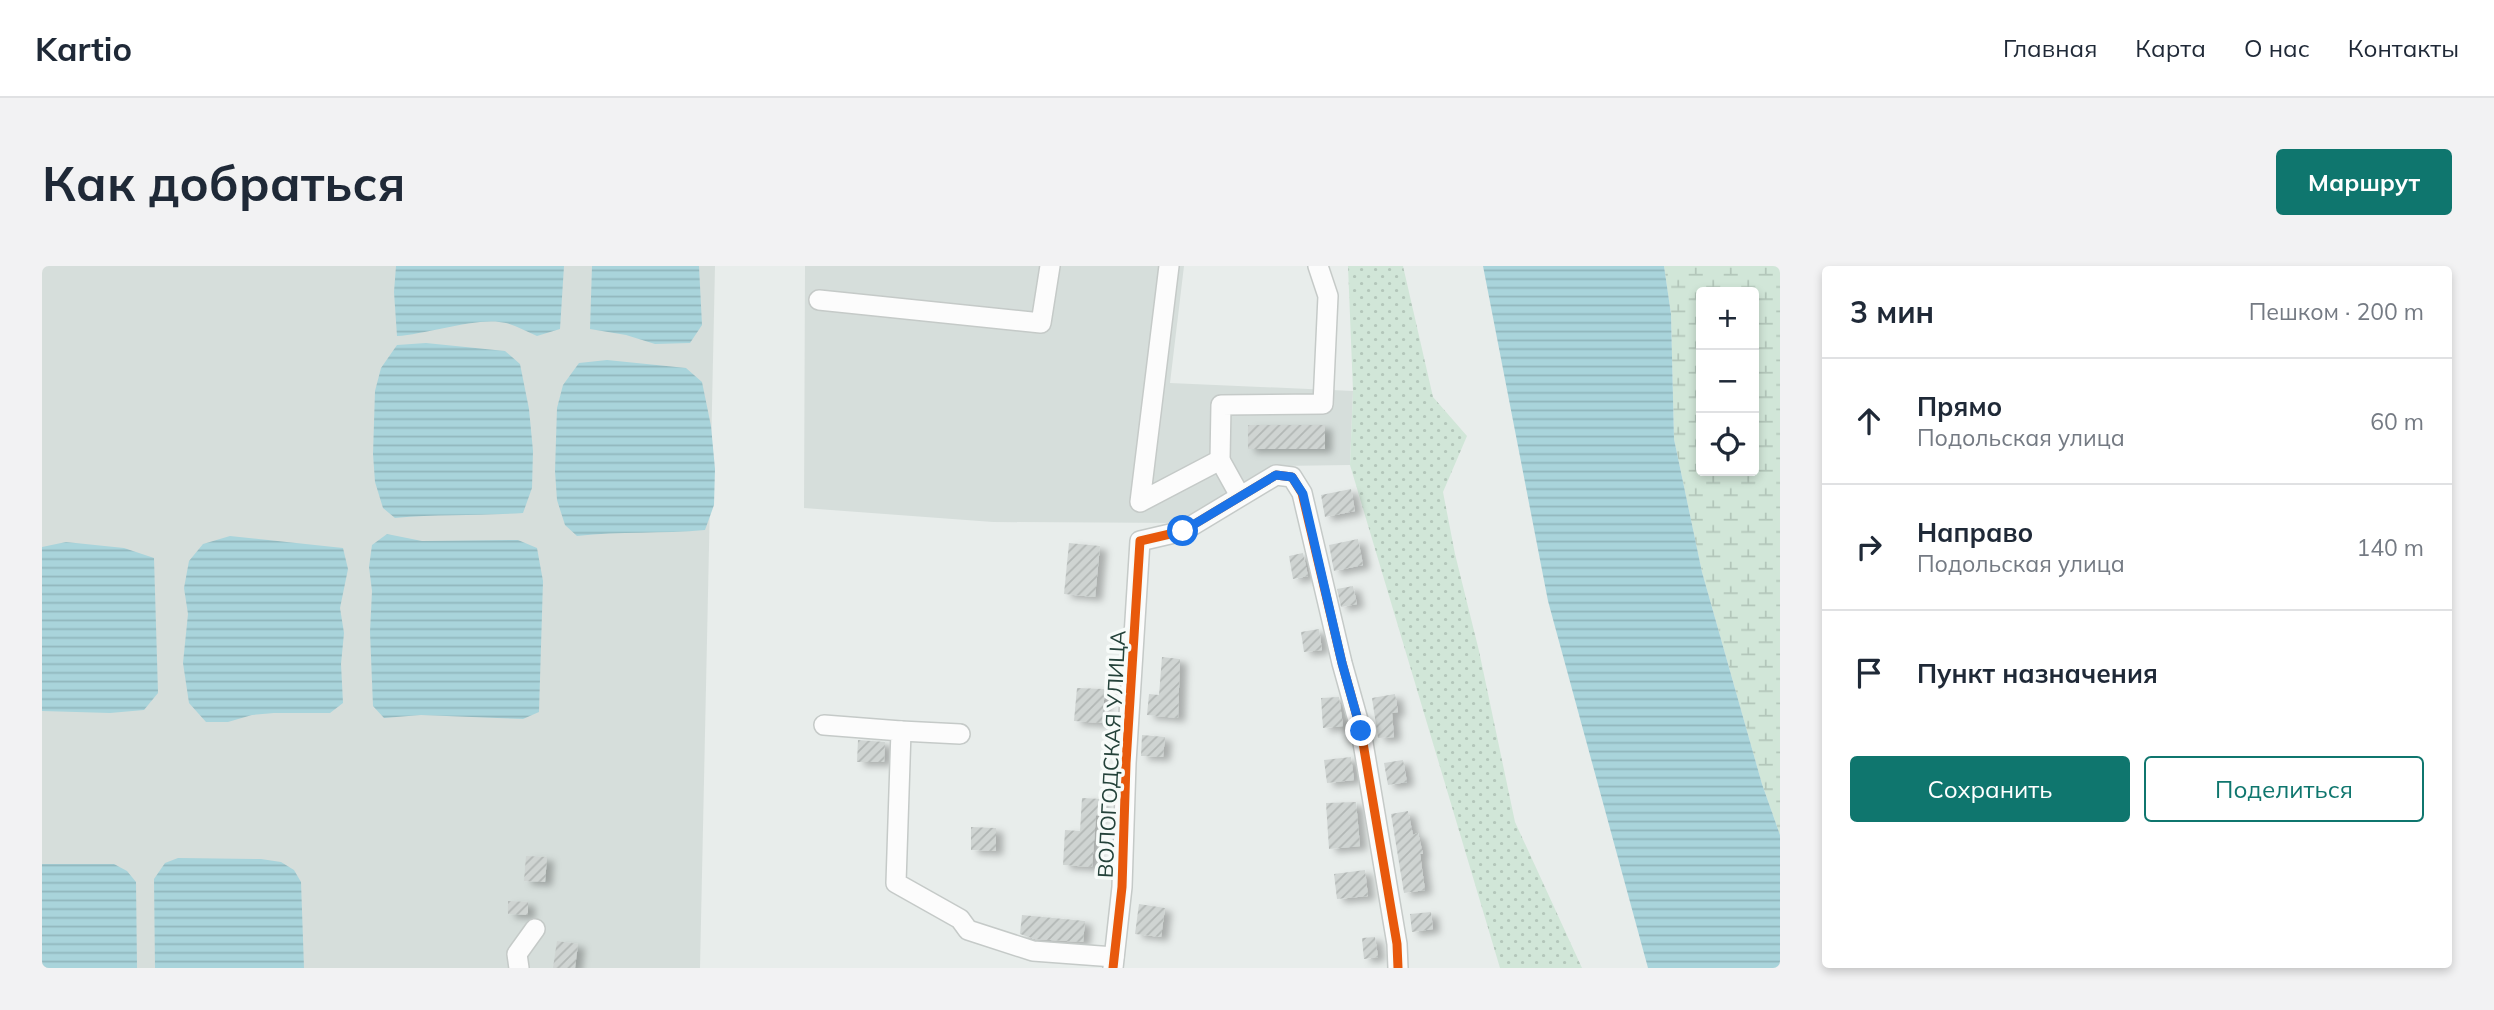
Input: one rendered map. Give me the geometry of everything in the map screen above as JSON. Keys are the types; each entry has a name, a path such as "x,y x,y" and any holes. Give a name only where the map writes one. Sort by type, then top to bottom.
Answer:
{"street":[{"path":"819,300 1041,323 1050,266"},
{"path":"1169,266 1140,502 1220,460"},
{"path":"1318,266 1328,296 1323,404 1221,405 1220,460 1240,496 1276,475 1292,477 1303,494 1342,663 1361,731 1398,944 1398,968"},
{"name":"ВОЛОГОДСКАЯ УЛИЦА","path":"1114,963 1122,887 1126,763 1140,541 1183,531 1240,496"},
{"path":"824,725 960,734"},
{"path":"901,731 896,883 960,919 968,930 1033,951 1114,963"},
{"path":"519,968 517,954 534,929"}],"shaded area":[{"path":"42,266 715,266 700,968 42,968"},
{"path":"805,266 1184,266 1170,383 1353,391 1350,465 1279,466 1183,523 993,522 804,508"}],"green space":[{"path":"1348,266 1403,266 1433,397 1467,436 1443,492 1455,554 1479,651 1515,822 1582,968 1500,968 1350,465 1353,391"},
{"path":"1664,266 1780,266 1780,835 1762,784 1702,572 1674,439 1671,314"}],"water":[{"path":"396,266 564,266 560,329 537,336 495,321 397,336 394,292"},
{"path":"592,266 699,266 702,325 690,343 655,344 626,335 590,329"},
{"path":"1483,266 1664,266 1671,314 1674,439 1702,572 1762,784 1780,835 1780,968 1648,968 1548,601"},
{"path":"426,343 505,351 520,364 529,409 533,451 532,488 523,513 395,518 383,508 375,482 373,454 375,391 381,368 397,345"},
{"path":"607,360 686,368 702,382 711,426 715,469 714,505 705,530 577,536 565,525 557,500 555,471 557,408 563,385 579,363"},
{"path":"387,534 422,541 518,540 537,548 543,581 539,712 523,719 421,715 384,718 373,706 370,632 372,591 369,567 372,545"},
{"path":"230,536 343,548 348,569 340,608 344,633 341,664 343,703 330,713 274,713 252,715 228,722 206,722 189,703 183,663 188,614 184,588 189,561 203,544"},
{"path":"66,542 124,548 154,558 158,693 144,710 110,713 42,711 42,547"},
{"path":"178,858 261,859 281,862 294,870 301,882 304,968 155,968 154,879 165,863"},
{"path":"42,864 114,864 127,871 136,882 137,968 42,968"}],"building":[{"path":"1248,425 1325,425 1325,449 1248,449"},
{"path":"1351,489 1355,511 1325,517 1321,495"},
{"path":"1358,539 1363,565 1334,571 1329,545"},
{"path":"1069,543 1100,546 1095,597 1064,594"},
{"path":"1303,553 1308,576 1293,579 1289,556"},
{"path":"1353,586 1357,604 1341,607 1337,589"},
{"path":"1319,629 1322,650 1304,652 1301,632"},
{"path":"1162,657 1180,659 1178,718 1147,715 1149,694 1159,695"},
{"path":"1077,688 1105,689 1102,723 1074,721"},
{"path":"1395,694 1398,712 1392,713 1394,737 1378,738 1372,698"},
{"path":"1339,697 1343,726 1323,728 1321,698"},
{"path":"1142,735 1165,737 1163,757 1141,756"},
{"path":"858,740 885,742 884,762 857,762"},
{"path":"1351,757 1354,780 1327,783 1324,760"},
{"path":"1403,760 1407,782 1388,785 1384,763"},
{"path":"1082,798 1102,799 1101,816 1096,815 1092,867 1063,865 1065,830 1080,831"},
{"path":"1356,802 1360,846 1329,849 1326,803"},
{"path":"1408,811 1413,835 1418,833 1423,854 1420,854 1425,890 1404,893 1391,814"},
{"path":"971,827 996,828 996,851 971,850"},
{"path":"526,856 547,857 545,882 524,881"},
{"path":"1365,870 1368,896 1337,899 1334,874"},
{"path":"508,901 528,902 528,915 508,914"},
{"path":"1139,904 1165,908 1161,937 1135,934"},
{"path":"1431,912 1433,929 1412,932 1410,914"},
{"path":"1022,915 1085,921 1083,942 1035,939 1020,934"},
{"path":"1375,937 1378,957 1364,959 1362,938"},
{"path":"557,941 578,944 575,968 553,968"}],"cycle path":[{"path":"1113,968 1122,887 1126,763 1140,541 1183,531 1276,475 1292,477 1302,493 1361,731 1397,944 1398,968"}],"route":[{"path":"1183,531 1276,475 1292,477 1303,494 1342,663 1361,731"}]}
